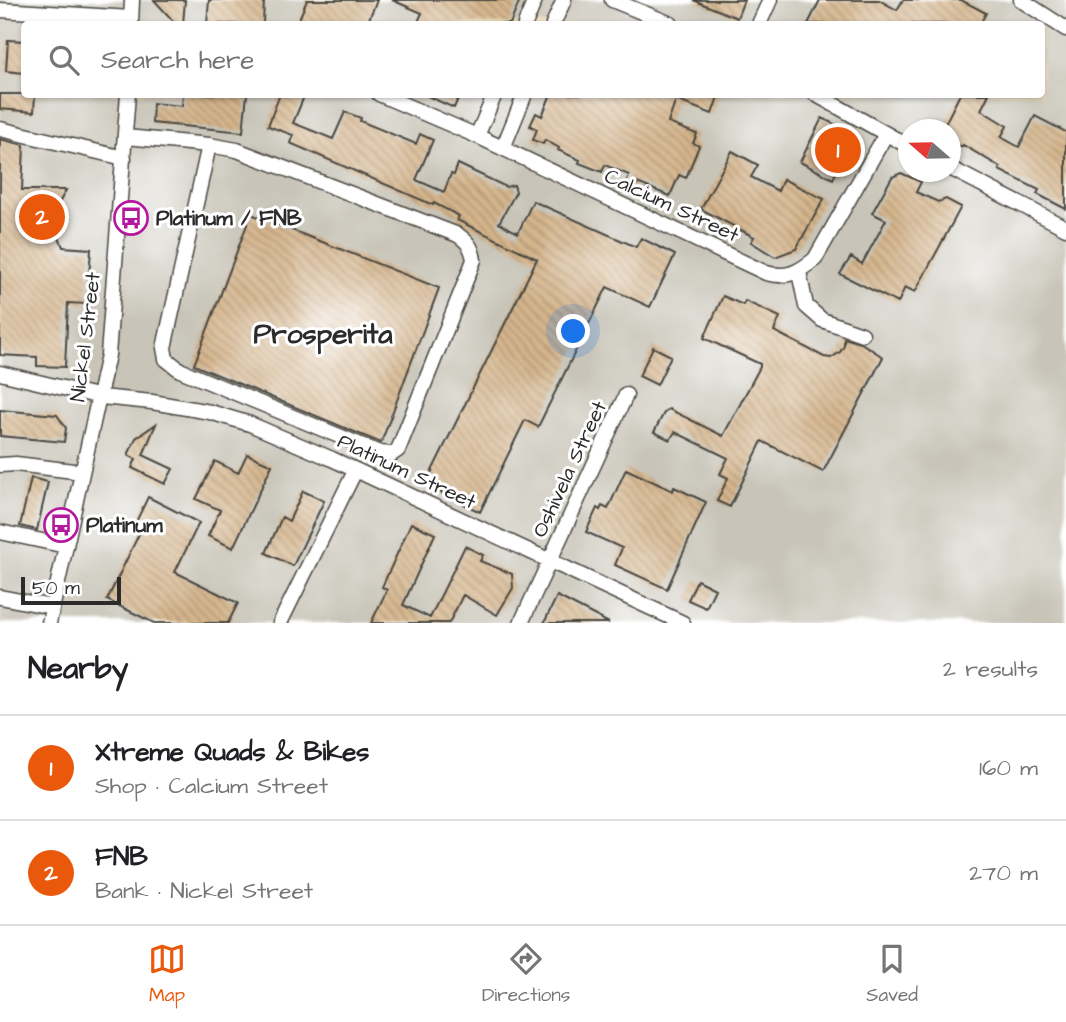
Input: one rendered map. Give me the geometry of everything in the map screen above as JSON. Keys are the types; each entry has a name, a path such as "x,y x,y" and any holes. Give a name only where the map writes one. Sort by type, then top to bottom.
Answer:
{"street":[{"path":"0,10 131,21 132,0"},
{"path":"526,21 535,0"},
{"path":"555,21 564,0"},
{"path":"612,0 664,21"},
{"path":"760,21 770,0"},
{"path":"1021,0 1066,29"},
{"name":"Nickel Street","path":"49,623 108,355 128,98"},
{"name":"Calcium Street","path":"388,98 503,148 766,273 781,277 799,272"},
{"path":"477,136 493,98"},
{"path":"503,148 523,98"},
{"path":"823,98 898,141"},
{"path":"0,129 124,158"},
{"path":"862,334 822,320 806,306 799,272 816,260 886,134"},
{"path":"126,137 209,145 237,150 458,235 472,249 474,260 398,450 392,454 380,453 180,370 166,359 164,348 209,145"},
{"path":"961,174 1066,228"},
{"name":"Platinum Street","path":"0,373 100,397 152,402 210,412 236,420 355,471 683,623"},
{"name":"Oshivela Street","path":"521,623 626,395"},
{"path":"0,465 16,464 82,471"},
{"path":"280,623 355,471"},
{"path":"0,532 66,546"},
{"path":"0,597 52,607"}],"shaded area":[{"path":"0,0 1066,0 1066,623 0,623"}],"building":[{"path":"154,0 185,0 183,21 173,21"},
{"path":"209,0 264,0 263,21 207,21"},
{"path":"307,0 377,0 368,21 298,21"},
{"path":"392,0 520,0 511,21 418,21 422,13"},
{"path":"693,0 744,0 737,18"},
{"path":"820,0 879,0 897,10 903,0 961,0 986,13 982,21 810,21"},
{"path":"8,40 21,41 21,73 6,71"},
{"path":"0,94 21,94 21,98 35,98 34,112 0,109"},
{"path":"183,98 247,98 243,132 152,123 153,103 182,106"},
{"path":"278,98 303,98 293,123 333,139 345,112 416,144 420,134 433,140 416,180 444,192 458,164 506,187 514,185 516,192 499,223 518,233 533,201 636,247 641,238 675,255 650,307 607,287 538,427 525,420 480,512 425,485 537,259 457,220 459,216 434,203 433,205 290,143 293,135 268,126"},
{"path":"432,98 458,98 454,108"},
{"path":"549,98 718,98 712,114 676,100 668,123 697,134 693,143 699,146 686,178 679,175 670,196 637,183 635,188 626,184 629,175 605,165 602,172 579,163 580,160 558,150 559,148 545,140 543,144 533,140 537,129 530,126 536,113 542,116"},
{"path":"958,98 987,98 981,110 1007,126 1001,137 1019,147 1035,116 1066,132 1066,209 1037,194 1039,190 999,170 1000,167 963,145 962,147 961,119 948,119"},
{"path":"822,118 842,128 836,142 848,148 833,179 800,162"},
{"path":"0,139 24,145 22,190 66,190 59,203 57,232 63,247 91,249 87,304 68,303 65,367 37,366 37,357 0,355"},
{"path":"732,151 758,165 751,177 778,191 783,179 824,199 796,249 775,257 751,242 754,237 701,209"},
{"path":"898,174 898,182 921,182 916,192 938,202 946,199 961,207 915,292 905,287 898,303 840,274 851,257 862,264 886,220 872,213 892,177"},
{"path":"251,214 439,288 381,443 194,365"},
{"path":"723,296 743,305 745,301 780,317 774,331 824,357 831,358 840,352 844,346 844,338 861,343 883,357 823,472 762,441 730,507 717,501 728,478 720,474 728,458 675,432 670,440 654,432 665,411 669,409 723,436 760,367 760,364 704,338"},
{"path":"653,347 671,356 657,385 639,376"},
{"path":"0,410 57,415 66,428 64,442 0,436"},
{"path":"156,424 143,455 173,469 165,484 132,468 136,459 128,455 136,438"},
{"path":"247,454 272,465 233,548 208,536 220,510 196,499 215,461 238,473"},
{"path":"626,469 673,491 674,487 706,502 667,589 615,565 622,548 586,532 597,508 600,510 602,506 608,509"},
{"path":"31,478 48,482 37,530 20,526"},
{"path":"303,491 324,501 293,566 266,553 282,517 289,521"},
{"path":"148,497 199,523 175,572 238,603 228,623 154,623 107,600 140,532 133,528"},
{"path":"411,523 435,534 403,605 430,618 465,546 483,555 480,561 512,574 513,588 497,615 463,595 449,623 371,623 387,590 382,587"},
{"path":"697,580 715,589 706,608 688,600"},
{"path":"557,596 609,623 544,623"}],"place":[{"name":"Xtreme Quads & Bikes","path":"838,150"},
{"name":"FNB","path":"42,217"},
{"name":"Platinum / FNB","path":"131,218"},
{"name":"Platinum","path":"61,525"}],"district":[{"name":"Prosperita","path":"323,333"}]}
